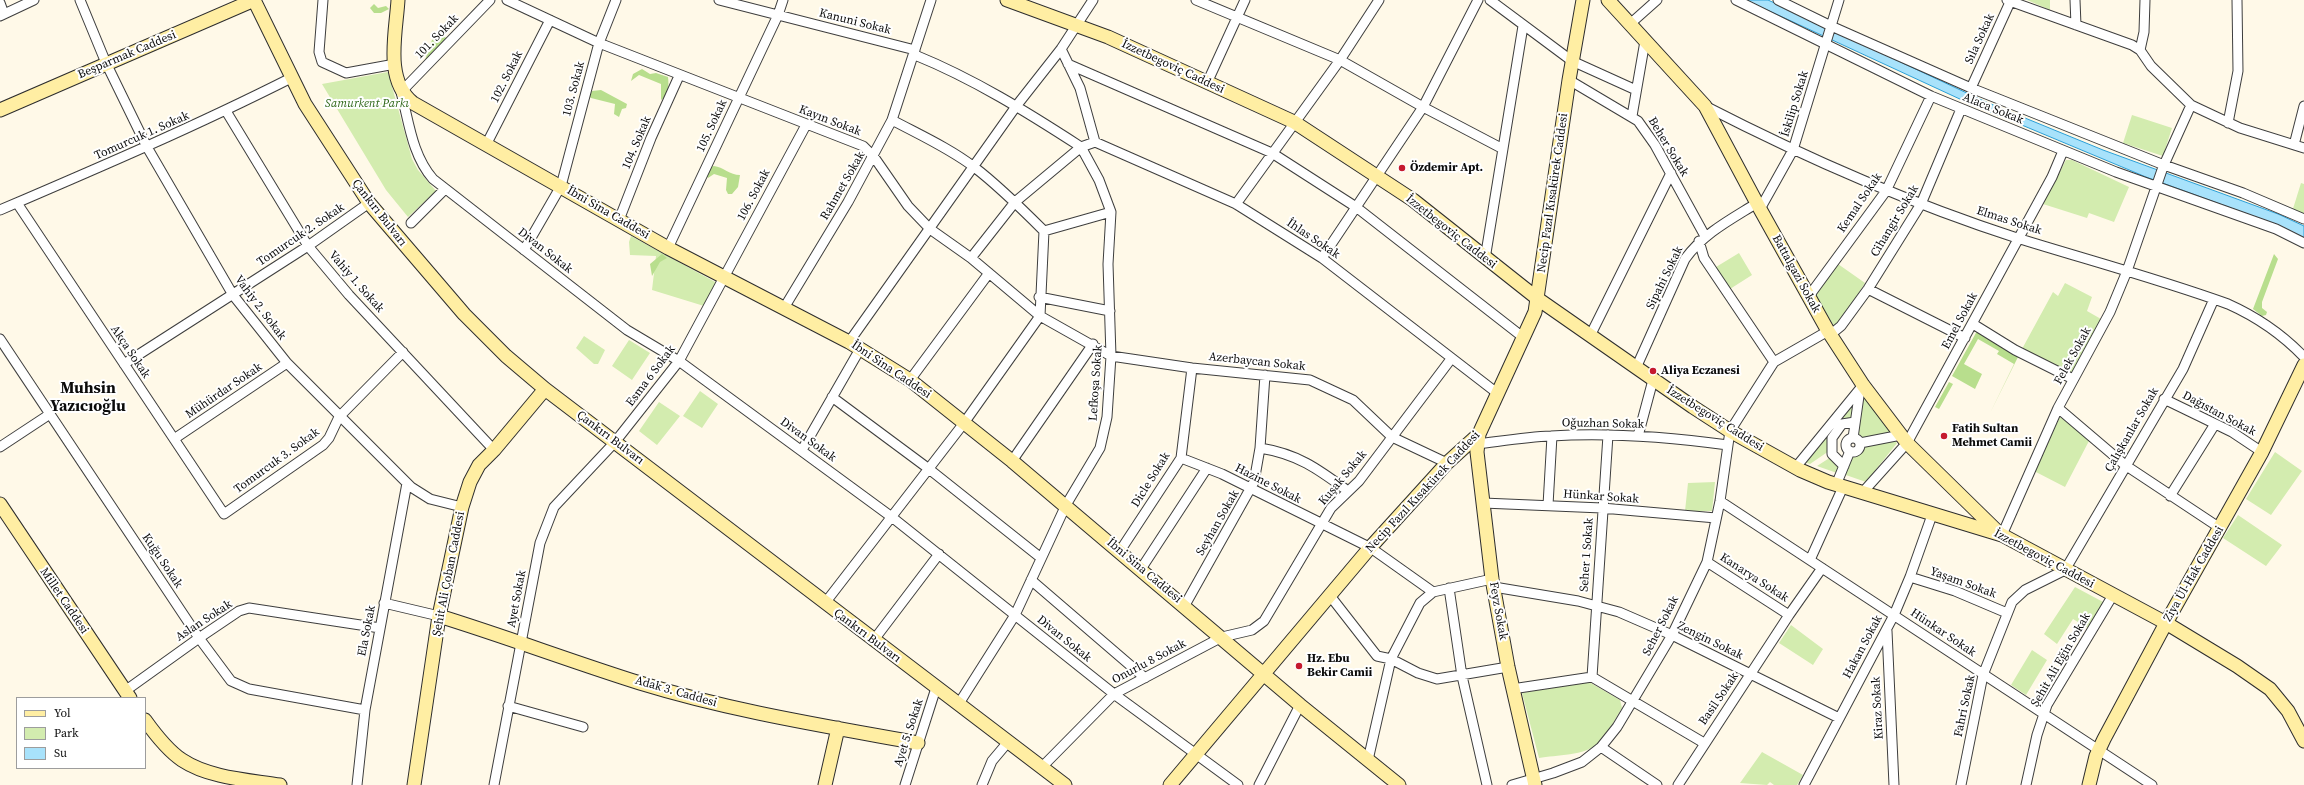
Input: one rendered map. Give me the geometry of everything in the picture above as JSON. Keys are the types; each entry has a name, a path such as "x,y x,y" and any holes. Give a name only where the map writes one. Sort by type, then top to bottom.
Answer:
{"street":[{"path":"0,3 2,15 34,0"},
{"name":"Vahiy 2. Sokak","path":"80,0 106,63 147,147 233,294 287,363 339,417 407,483 430,499 462,507"},
{"name":"Beşparmak Caddesi","path":"0,110 254,0"},
{"name":"Çankırı Bulvarı","path":"254,0 291,78 323,134 369,203 464,314 506,356 545,389 825,604 1065,785"},
{"path":"323,0 319,52 322,62 346,73 395,64"},
{"path":"398,0 395,64 401,92"},
{"name":"101. Sokak","path":"401,92 490,0"},
{"name":"Kayın Sokak","path":"507,0 599,43 679,76 863,146 874,157 908,206 930,230 971,258 1040,316 1093,344 1111,356"},
{"name":"103. Sokak","path":"524,250 561,186 599,43 616,0"},
{"name":"Kanuni Sokak","path":"719,0 915,53 1017,105 1081,147"},
{"name":"105. Sokak","path":"668,248 778,15 783,0"},
{"name":"Rahmet Sokak","path":"784,308 874,157 892,120 931,0"},
{"name":"İzzetbegoviç Caddesi","path":"1006,0 1114,40 1294,122 1376,175 1433,216 1485,259 1538,299 1653,380 1730,431 1815,477 1932,515 2002,535 2113,596 2166,623 2237,666 2270,689 2301,726 2304,741"},
{"path":"802,450 832,397 855,346 930,230 1017,105 1061,49 1093,0"},
{"path":"1196,0 1238,19 1340,60 1423,107 1503,149"},
{"path":"1207,83 1238,19 1245,0"},
{"path":"1236,204 1340,60 1379,0"},
{"path":"1322,258 1376,175 1423,107 1478,0"},
{"path":"1490,0 1572,61 1636,90"},
{"name":"Necip Fazıl Kısakürek Caddesi","path":"1170,785 1263,673 1331,597 1371,548 1447,463 1478,439 1497,393 1533,319 1538,299 1569,80 1583,0"},
{"name":"Battalgazi Sokak","path":"1608,0 1705,106 1758,206 1861,387 1904,439 2002,535"},
{"path":"1630,24 1657,0"},
{"name":"Alaca Sokak","path":"1736,0 1826,42 1931,96 1961,109 2063,151 2156,186 2276,228 2304,242"},
{"path":"1778,0 1831,27 1971,88 2163,166 2243,193 2304,219"},
{"name":"İskilip Sokak","path":"1758,206 1793,150 1839,0"},
{"path":"2075,0 2076,25"},
{"path":"2140,50 2144,32 2145,0"},
{"path":"2228,123 2238,71 2236,0"},
{"path":"2010,1 2132,45 2140,50 2151,66 2191,105 2228,123 2304,148"},
{"name":"Sıla Sokak","path":"1971,88 2010,1"},
{"name":"102. Sokak","path":"486,145 550,20"},
{"path":"1485,259 1523,26"},
{"path":"1632,116 1645,41"},
{"path":"971,258 1015,202 1081,147 1095,142 1080,88 1061,49"},
{"path":"1068,64 1272,153 1356,207 1524,338"},
{"name":"104. Sokak","path":"619,220 651,138 679,76"},
{"name":"Tomurcuk 1. Sokak","path":"0,210 147,147 226,111 291,78"},
{"name":"Beher Sokak","path":"1569,80 1632,116 1644,128 1671,173 1702,239 1704,258 1774,362"},
{"name":"İbni Sina Caddesi","path":"401,92 418,107 561,186 668,248 855,346 910,380 1066,505 1185,605 1300,705 1399,785"},
{"name":"Divan Sokak","path":"401,92 420,161 425,170 446,189 628,330 679,361 893,518 1114,694 1238,785"},
{"name":"Kemal Sokak","path":"1808,296 1886,190 1931,96"},
{"path":"2163,166 2191,105"},
{"name":"Elmas Sokak","path":"1705,106 1793,150 1921,204 2018,238 2214,299 2238,309 2262,322 2284,337 2304,356"},
{"path":"2294,145 2304,106"},
{"name":"Cihangir Sokak","path":"1730,431 1774,362 1841,326 1868,289 1921,204 1961,109"},
{"name":"Vahiy 1. Sokak","path":"226,111 308,246 349,295 494,450"},
{"path":"825,604 893,518 964,423 1040,316 1039,297 1044,232 1015,202 974,167 946,149 892,120"},
{"name":"106. Sokak","path":"724,278 806,125"},
{"name":"İhlas Sokak","path":"1095,142 1236,204 1322,258 1450,359 1497,393"},
{"name":"Lefkoşa Sokak","path":"958,705 1015,615 1066,505 1100,448 1107,417 1111,356 1108,264 1111,212 1101,185 1081,147"},
{"name":"Emel Sokak","path":"1863,492 1904,439 1966,338 2018,238 2052,177 2063,151"},
{"name":"Felek Sokak","path":"2002,535 2058,408 2102,329 2127,271 2163,166"},
{"path":"1590,336 1671,173"},
{"path":"411,223 446,189"},
{"name":"Akça Sokak","path":"17,203 224,514"},
{"name":"Tomurcuk 2. Sokak","path":"124,364 308,246 369,203"},
{"name":"Sipahi Sokak","path":"1636,368 1685,259 1702,239 1758,206"},
{"path":"1044,232 1111,212"},
{"path":"910,380 989,274"},
{"name":"Esma 6 Sokak","path":"615,442 679,361 724,278"},
{"path":"1868,289 1966,338"},
{"path":"1039,297 1110,311"},
{"name":"Çalışkanlar Sokak","path":"2065,570 2186,362 2214,299"},
{"path":"1973,324 2015,350 2073,379"},
{"name":"Kuğu Sokak","path":"0,339 199,638 224,672 239,686 365,710"},
{"path":"1012,461 1093,344"},
{"name":"Tomurcuk 3. Sokak","path":"224,514 323,445 329,438 339,417 403,352"},
{"name":"Azerbaycan Sokak","path":"1111,356 1192,368 1310,380 1353,400 1392,437 1447,463"},
{"name":"Kuşak Sokak","path":"1222,637 1252,630 1264,621 1331,508 1358,482 1450,359"},
{"name":"Mühürdar Sokak","path":"174,439 287,363"},
{"name":"Ziya Ül-Hak Caddesi","path":"2089,785 2100,749 2166,623 2262,452 2304,365"},
{"name":"Dicle Sokak","path":"1120,551 1181,458 1192,368"},
{"name":"Seyhan Sokak","path":"1185,605 1251,490 1254,482 1260,448 1265,376"},
{"path":"1638,436 1653,380"},
{"path":"1810,560 1839,486 1852,444 1861,387"},
{"path":"1796,467 1861,387"},
{"name":"Şehit Ali Çoban Caddesi","path":"414,785 439,616 462,507 470,482 478,465 494,450 545,389"},
{"path":"832,397 929,469 1041,558"},
{"name":"Dağıstan Sokak","path":"2164,398 2232,432 2262,452"},
{"path":"2058,408 2125,465 2220,528"},
{"path":"0,447 50,414"},
{"path":"1844,466 1832,454 1832,438 1842,424 1855,422"},
{"path":"2170,496 2215,424"},
{"name":"Seher Sokak","path":"1512,785 1534,782 1574,766 1601,747 1634,701 1672,635 1706,562 1720,501 1730,431"},
{"name":"Oğuzhan Sokak","path":"1478,439 1608,435 1638,436 1728,445"},
{"name":"Seher 1 Sokak","path":"1592,677 1608,435"},
{"path":"1548,505 1552,436"},
{"path":"1832,438 1852,444 1904,439"},
{"name":"Feyz Sokak","path":"1478,439 1483,503 1493,583 1512,689 1534,782"},
{"name":"Ayet Sokak","path":"494,785 540,543 548,517 564,494 615,442"},
{"path":"1260,448 1278,451 1300,458 1316,467 1348,491"},
{"name":"Hazine Sokak","path":"1181,458 1222,474 1251,490 1371,548 1433,592"},
{"path":"1141,569 1207,468"},
{"name":"Ela Sokak","path":"357,785 365,710 407,483"},
{"name":"Hünkar Sokak","path":"1720,501 2044,715 2100,749 2152,785"},
{"name":"Hünkar Sokak","path":"1483,503 1602,508 1716,518"},
{"name":"Millet Caddesi","path":"0,504 127,695"},
{"name":"Hakan Sokak","path":"1804,785 1894,615 1910,577 1932,515"},
{"path":"874,641 939,554"},
{"name":"Kanarya Sokak","path":"1706,562 1789,615"},
{"name":"Basil Sokak","path":"1678,785 1704,743 1822,568"},
{"name":"Fahri Sokak","path":"1961,785 1983,675 2006,613 2012,602 2020,593 2065,570"},
{"name":"Yaşam Sokak","path":"1910,577 1955,591 2006,613"},
{"path":"1031,580 1145,678"},
{"path":"1368,760 1391,659 1420,603 1433,592 1449,588 1493,583"},
{"name":"Zengin Sokak","path":"1493,583 1596,605 1625,614 1672,635 1839,718"},
{"path":"1449,588 1462,676 1487,785"},
{"name":"Şehit Ali Eğin Sokak","path":"2026,785 2044,715 2065,672 2113,596"},
{"path":"1331,597 1377,656 1391,659 1418,674 1437,679 1462,676 1508,667"},
{"path":"384,603 439,616"},
{"name":"Aslan Sokak","path":"127,695 199,638 239,611 249,608 380,628"},
{"name":"Adak 3. Caddesi","path":"439,616 521,642 640,683 729,707 918,743"},
{"name":"Kiraz Sokak","path":"1886,630 1894,785"},
{"name":"Onurlu 8 Sokak","path":"1042,767 1114,694 1222,637"},
{"path":"1512,689 1592,677 1704,743"},
{"name":"Ayet 5. Sokak","path":"905,785 936,688"},
{"path":"1259,785 1300,705"},
{"path":"508,706 583,727"},
{"path":"146,721 169,749 182,760 193,766 213,773 280,785"},
{"path":"825,785 838,728"},
{"path":"982,785 992,761 1008,742"},
{"path":"1601,747 1657,785"}],"green space":[{"path":"2027,0 2050,0 2050,10"},
{"path":"374,4 378,8 386,6 389,9 381,13 374,13 370,8"},
{"path":"439,35 447,38 447,41 429,61 425,60 432,40"},
{"path":"642,69 650,74 656,73 668,77 667,93 664,98 661,100 661,84 639,75 631,81 633,74"},
{"name":"Samurkent Parkı","path":"388,72 412,159 418,170 436,191 408,217 386,190 322,84"},
{"path":"601,90 627,104 626,108 622,109 619,117 614,114 615,104 591,98 589,96 592,91"},
{"path":"2132,115 2172,128 2163,156 2123,143"},
{"path":"2066,160 2072,160 2129,187 2114,222 2089,213 2087,218 2043,204"},
{"path":"714,166 733,174 740,175 738,187 732,194 728,194 726,190 727,178 714,174 708,178 706,175 710,167"},
{"path":"2301,183 2304,184 2304,216 2292,212"},
{"path":"631,236 717,283 704,306 652,290 656,256 630,255 629,242"},
{"path":"1739,253 1752,275 1730,289 1716,267"},
{"path":"662,254 667,258 660,262 652,276 650,264"},
{"path":"2274,254 2278,259 2262,302 2262,308 2267,312 2266,315 2262,316 2253,309"},
{"path":"1838,264 1865,283 1843,317 1834,326 1815,294"},
{"path":"2065,283 2092,297 2087,311 2101,319 2073,373 2055,367 2022,349 2053,292 2058,296"},
{"path":"1977,331 2018,357 1990,413 2014,364 1997,354 1999,351 1978,339 1964,364 1982,374 1975,389 1952,376"},
{"path":"584,336 605,350 598,364 594,364 576,348"},
{"path":"629,340 650,353 632,380 612,366"},
{"path":"1949,382 1953,384 1939,409 1935,407"},
{"path":"700,391 718,404 702,428 683,416"},
{"path":"1862,394 1891,433 1861,439 1856,434"},
{"path":"1855,397 1852,421 1844,421 1829,451 1810,464 1804,462"},
{"path":"659,402 680,416 657,445 639,431"},
{"path":"2060,417 2090,439 2065,487 2034,471"},
{"path":"1894,440 1897,443 1866,482 1843,474 1851,456 1860,453 1863,445"},
{"path":"2275,452 2302,471 2271,515 2246,499"},
{"path":"1831,457 1840,467 1837,473 1817,466"},
{"path":"1715,482 1712,511 1685,511 1688,483"},
{"path":"2238,515 2282,545 2266,566 2223,538"},
{"path":"2075,587 2105,603 2088,628 2073,619 2057,644 2044,634"},
{"path":"1791,625 1823,649 1813,665 1779,643"},
{"path":"2032,650 2047,660 2026,695 2011,685"},
{"path":"1589,682 1620,700 1622,708 1608,731 1598,743 1586,750 1578,753 1539,758 1522,693"},
{"path":"1762,752 1803,775 1797,785 1774,785 1770,782 1767,785 1740,783"}],"water":[{"path":"1746,0 1768,0 1986,102 2103,150 2278,214 2304,226 2304,239 2275,224 2146,177 1962,100"}],"place":[{"name":"Özdemir Apt.","path":"1402,168"},
{"name":"Aliya Eczanesi","path":"1653,371"},
{"name":"Fatih Sultan Mehmet Camii","path":"1944,436"},
{"name":"Hz. Ebu Bekir Camii","path":"1299,666"}],"district":[{"name":"Muhsin Yazıcıoğlu","path":"88,398"}]}
